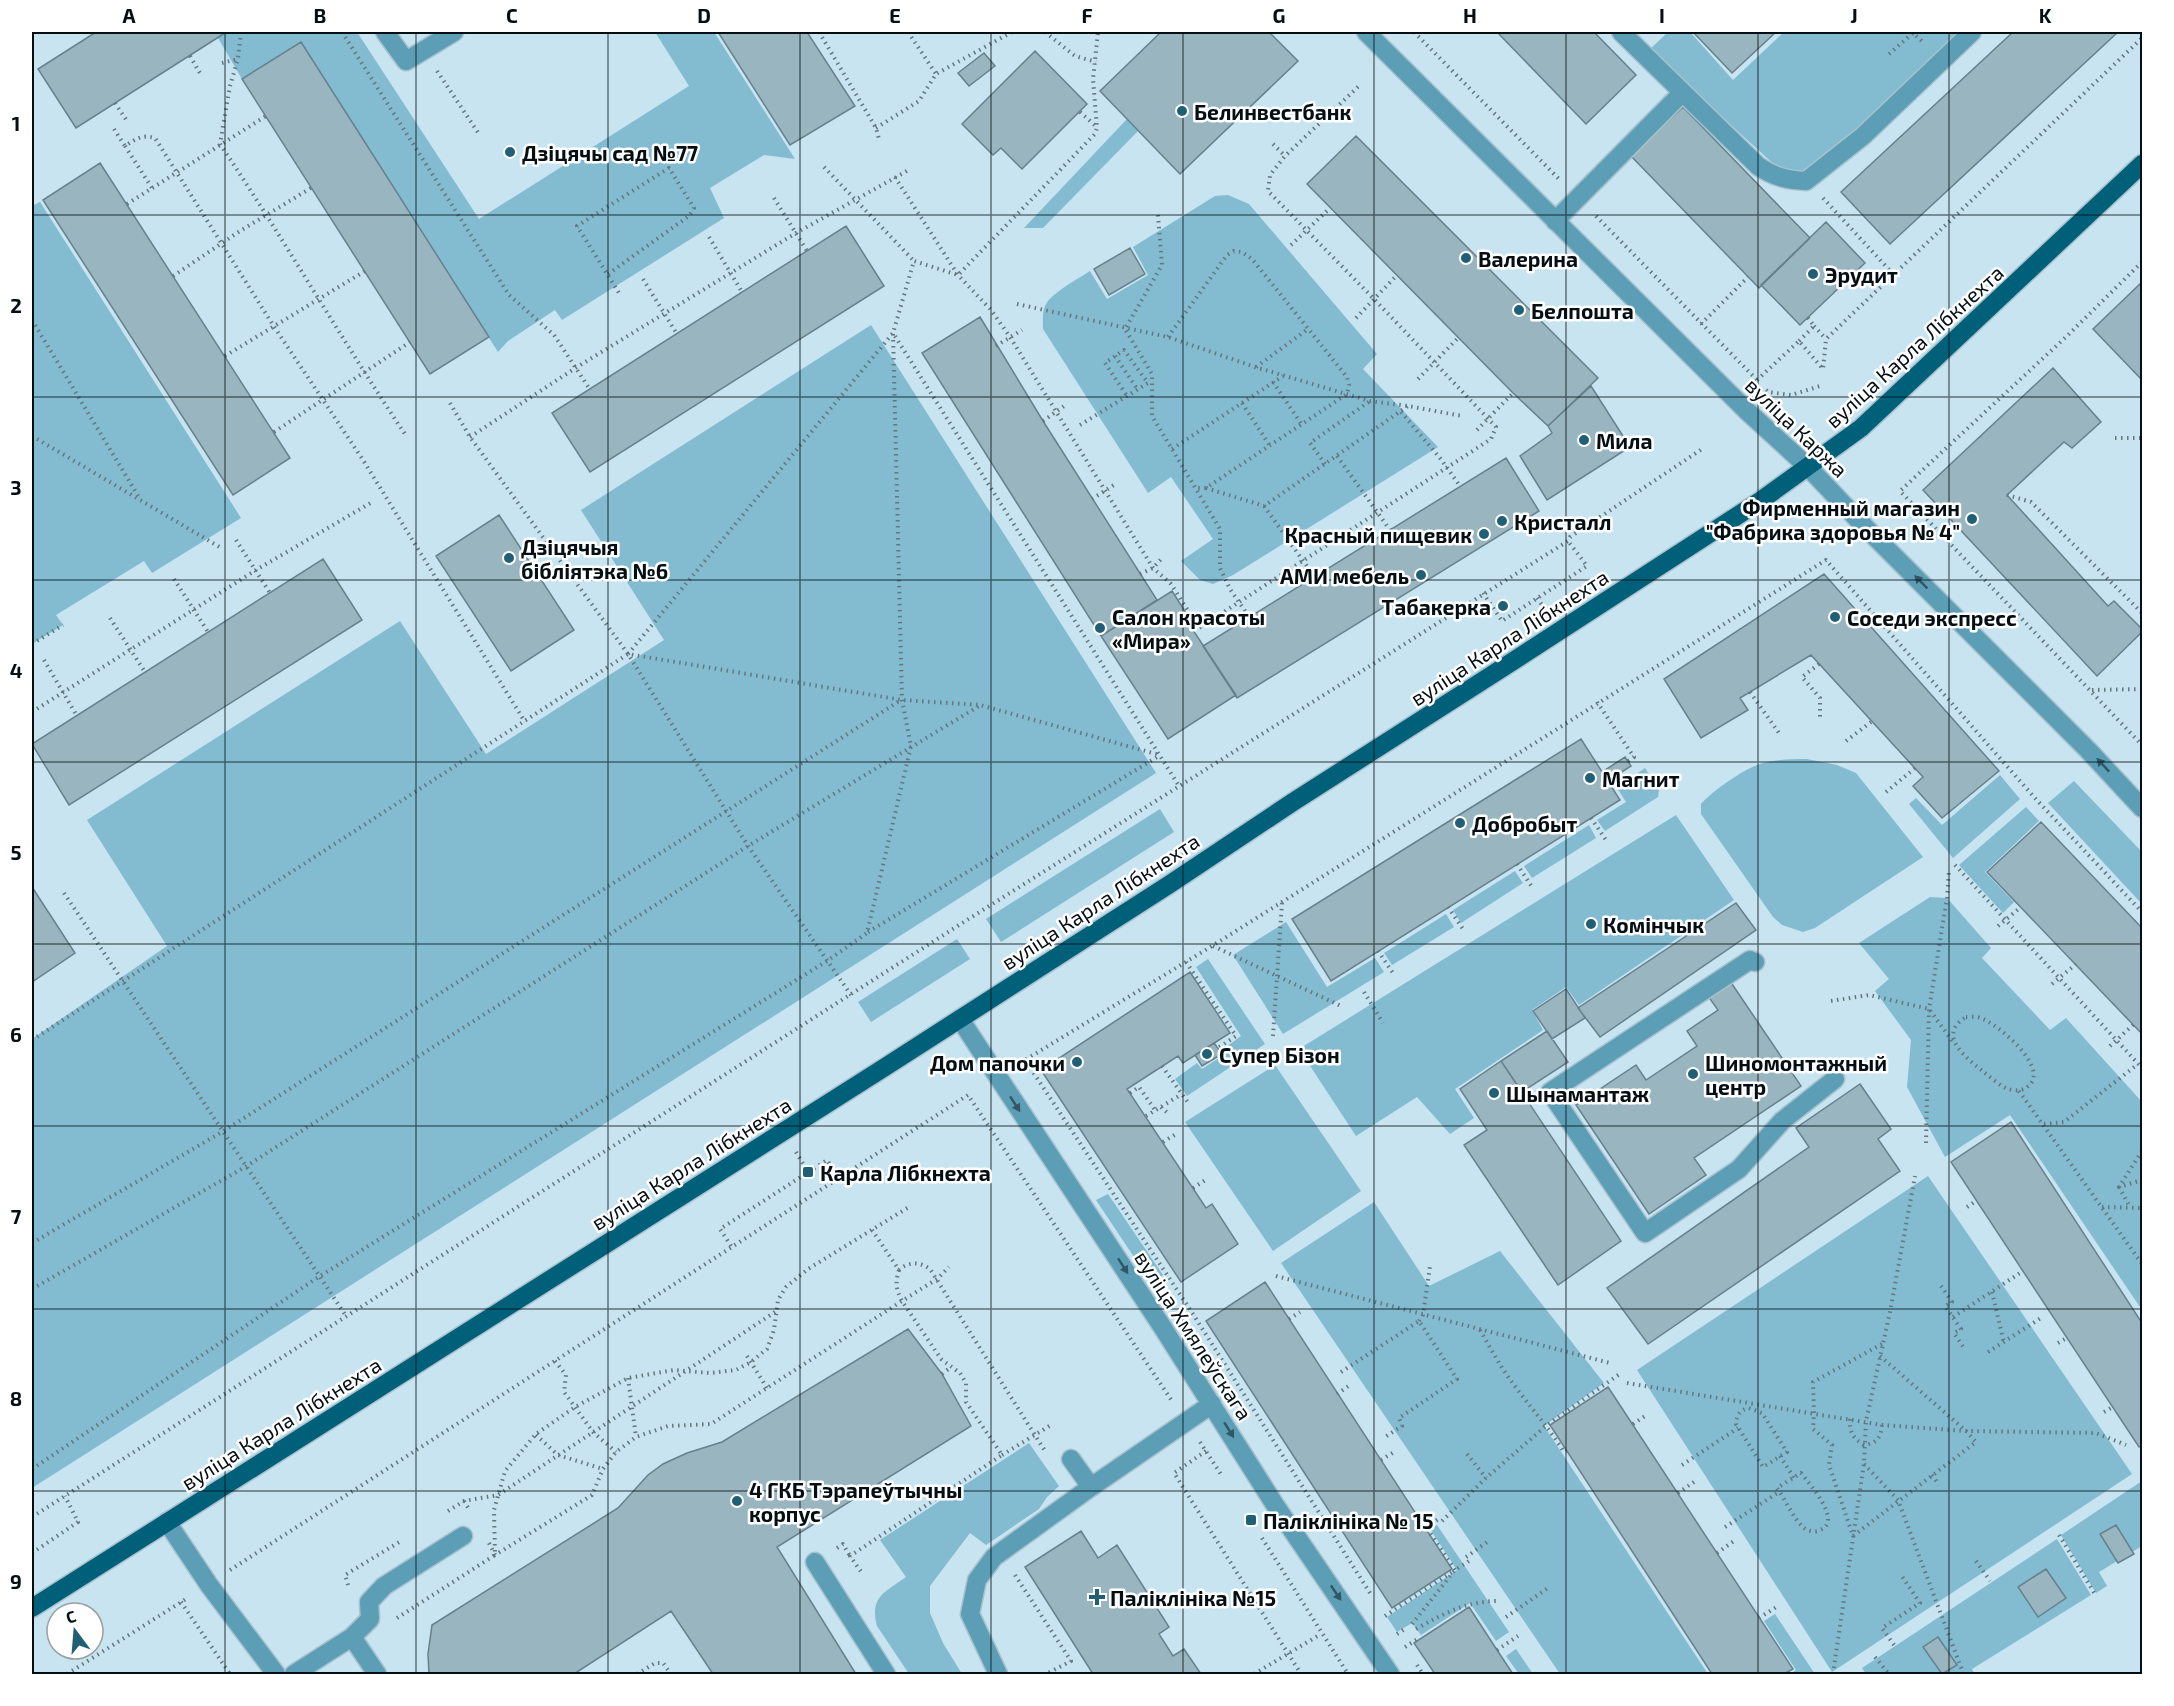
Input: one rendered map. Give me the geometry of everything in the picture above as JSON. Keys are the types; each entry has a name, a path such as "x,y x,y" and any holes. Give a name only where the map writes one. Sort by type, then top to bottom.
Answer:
{"main road":[{"name":"вуліца Карла Лібкнехта","path":"32,1608 960,1019 1760,501 1861,428 2142,164"}],"street":[{"path":"385,32 406,62 454,32"},
{"name":"вуліца Каржа","path":"1366,32 1747,411 1808,467 2088,750 2142,808"},
{"path":"1621,32 1758,166 1786,180 1806,181 1863,136 1972,32"},
{"path":"1555,221 1682,93"},
{"path":"1755,962 1750,960 1550,1092 1645,1233 1739,1169 1782,1121 1835,1079"},
{"name":"вуліца Хмялеўскага","path":"960,1019 1212,1404 1275,1505 1390,1674"},
{"path":"998,1674 970,1614 977,1580 994,1557 1212,1404"},
{"path":"1071,1459 1091,1487"},
{"path":"167,1522 209,1585 276,1674"},
{"path":"294,1674 352,1637 370,1619 369,1602 384,1586 463,1536"},
{"path":"815,1562 886,1674"},
{"path":"352,1637 377,1674"}],"path":[{"path":"241,32 238,58 230,86 220,144 267,214 364,373 405,434"},
{"path":"342,32 509,295 554,334 589,388"},
{"path":"819,32 876,128 879,139"},
{"path":"908,32 936,74"},
{"path":"876,128 919,101 936,74 1012,32"},
{"path":"1045,32 1075,56 1096,62"},
{"path":"958,274 1095,134 1097,128 1093,79 1098,32"},
{"path":"1416,32 1768,392 1791,395 1820,386"},
{"path":"1889,54 1913,33 1920,40"},
{"path":"1799,341 1823,369 1826,339 2142,38"},
{"path":"423,51 479,134"},
{"path":"190,56 201,75"},
{"path":"222,63 238,58"},
{"path":"895,177 958,274 991,310 1010,337 1153,568 1171,584 1199,628 1302,559 1491,439 1496,427 1268,191 1270,176 1285,156 1360,85"},
{"path":"115,103 127,121"},
{"path":"1080,112 1097,128"},
{"path":"127,204 266,116"},
{"path":"114,129 152,188"},
{"path":"125,146 146,135 154,138 273,325 363,460 525,722"},
{"path":"1273,144 1285,156"},
{"path":"824,167 914,261 958,274"},
{"path":"608,274 689,216 694,208 669,168 576,226 619,293"},
{"path":"470,437 576,367 730,273 907,171"},
{"path":"1806,181 1894,275"},
{"path":"173,276 267,214 312,188"},
{"path":"774,198 807,251"},
{"path":"1291,245 1330,208"},
{"path":"1125,328 1162,265 1158,215"},
{"path":"709,237 742,292"},
{"path":"1168,337 1227,255 1234,251 1242,252 1252,260 1347,376 1347,394 1206,488"},
{"path":"867,933 911,746 902,700 893,333 914,261"},
{"path":"2142,262 2067,336 1900,491 2142,745"},
{"path":"225,356 364,271"},
{"path":"1356,318 1397,275"},
{"path":"1701,324 1748,277"},
{"path":"643,279 677,334"},
{"path":"1017,304 1168,337 1255,367 1370,402 1462,416"},
{"path":"1808,318 1826,339"},
{"path":"32,320 141,501"},
{"path":"1757,380 1814,326"},
{"path":"1125,328 1152,374 1152,416 1220,529 1220,568 1249,617"},
{"path":"1255,367 1308,329"},
{"path":"996,346 1022,330"},
{"path":"32,1040 628,654 893,333"},
{"path":"893,333 1179,786"},
{"path":"1418,378 1458,338"},
{"path":"274,432 410,342"},
{"path":"1080,425 1138,390 1148,383 1124,350 1105,363 1127,396"},
{"path":"1115,356 1138,390"},
{"path":"1172,450 1284,375"},
{"path":"1273,382 1302,425"},
{"path":"1477,430 1513,393"},
{"path":"1325,464 1310,443 1370,402"},
{"path":"450,403 470,437 628,654 748,846 851,995"},
{"path":"1242,403 1270,446"},
{"path":"1043,422 1067,404"},
{"path":"1264,506 1408,406"},
{"path":"1400,412 1460,486"},
{"path":"2142,415 2142,421"},
{"path":"32,436 223,549"},
{"path":"2115,438 2142,438"},
{"path":"32,1517 1484,592 1568,541 1570,537 1702,449"},
{"path":"1337,456 1390,530"},
{"path":"1092,500 1117,483"},
{"path":"1195,488 1206,488 1264,506 1314,576"},
{"path":"2007,495 2031,502 2142,612"},
{"path":"32,712 256,570 374,501"},
{"path":"236,540 270,592"},
{"path":"1484,592 1502,621 1587,566 1568,541"},
{"path":"1140,574 1153,568 1163,557"},
{"path":"1374,1599 1191,1311 1024,1060 1212,946 1826,560 2034,797 2142,912"},
{"path":"174,579 208,632"},
{"path":"110,618 145,672"},
{"path":"32,644 63,625"},
{"path":"628,654 902,700 980,705 1160,755"},
{"path":"44,660 76,716"},
{"path":"1818,664 1802,677 1820,698 1820,717"},
{"path":"2092,690 2142,689"},
{"path":"1750,692 1779,733"},
{"path":"32,1243 222,1132 902,700"},
{"path":"1597,702 1634,757 1628,761"},
{"path":"32,1289 245,1167 748,846 980,705"},
{"path":"1846,741 1871,722"},
{"path":"32,1469 320,1276 827,962 867,933 1160,755"},
{"path":"1886,792 1915,768"},
{"path":"1591,818 1606,840"},
{"path":"1517,864 1532,887"},
{"path":"1955,865 2142,1068"},
{"path":"1926,1143 1929,1009 1947,898 1949,870"},
{"path":"64,893 346,1316"},
{"path":"1273,1036 1282,902"},
{"path":"1448,907 1463,929"},
{"path":"1998,926 2020,907"},
{"path":"1212,946 1341,1006"},
{"path":"1378,951 1393,973"},
{"path":"1186,962 1236,1036 1218,1048"},
{"path":"2052,984 2076,964"},
{"path":"1364,992 1383,1023"},
{"path":"1831,1001 1869,995 1929,1009 1963,1055 2006,1089 2019,1091 2028,1086 2032,1079 2033,1067 2028,1055 1997,1028 1980,1017 1966,1017 1957,1023 1954,1042"},
{"path":"2110,1046 2133,1024"},
{"path":"2044,1124 2064,1122 2138,1064"},
{"path":"1162,1066 1189,1104"},
{"path":"1130,1093 1140,1087 1155,1110"},
{"path":"2019,1091 2142,1264"},
{"path":"1146,1116 1182,1094"},
{"path":"67,1674 209,1585 837,1177 968,1095 1225,1481"},
{"path":"1161,1107 1170,1115"},
{"path":"1162,1142 1176,1134"},
{"path":"2118,1187 2142,1151"},
{"path":"731,1246 720,1228 827,1160 837,1177"},
{"path":"1833,1674 1864,1463 1866,1421 1899,1267 1915,1176"},
{"path":"1193,1188 1207,1179"},
{"path":"2118,1187 2142,1180"},
{"path":"2118,1187 2130,1207"},
{"path":"1967,1207 1976,1200"},
{"path":"495,1555 494,1510 505,1471 536,1434 574,1407 628,1378 674,1370 710,1373 736,1370 751,1362 767,1349 774,1330 778,1300 786,1287 808,1269 909,1207"},
{"path":"2102,1207 2142,1208"},
{"path":"872,1230 899,1270"},
{"path":"1002,1455 966,1402 966,1383 960,1373 941,1359 902,1301 896,1284 899,1270 904,1265 923,1264 930,1269 1051,1460"},
{"path":"1341,1372 1419,1322 1423,1315 1430,1266"},
{"path":"393,1623 399,1616 592,1495 603,1469 616,1452 636,1437 668,1426 711,1424 937,1279 949,1267"},
{"path":"1953,1317 2023,1272"},
{"path":"1276,1276 1610,1363"},
{"path":"1941,1286 1952,1302 1945,1306 1962,1329 1954,1333 1964,1348"},
{"path":"1992,1292 2004,1343"},
{"path":"474,1519 464,1502 498,1495 776,1312"},
{"path":"1289,1319 1300,1312"},
{"path":"1988,1352 2041,1318"},
{"path":"1385,1437 1402,1426 1399,1418 1457,1378 1419,1322"},
{"path":"1480,1330 1515,1387 1546,1425 1564,1452 1566,1450"},
{"path":"2058,1343 2067,1338"},
{"path":"1853,1536 1829,1466 1832,1445 1813,1429 1813,1382 1882,1344"},
{"path":"747,1356 766,1388"},
{"path":"1853,1536 1976,1442 1880,1356"},
{"path":"555,1361 566,1375 564,1392 574,1407 592,1432 616,1452"},
{"path":"942,1374 951,1367"},
{"path":"1455,1570 1426,1528 1441,1520 1546,1425 1621,1373"},
{"path":"628,1378 636,1437"},
{"path":"1627,1383 1882,1425 1966,1431 2096,1433 2126,1445"},
{"path":"1337,1394 1350,1385"},
{"path":"2104,1412 2113,1407"},
{"path":"1749,1408 1762,1413 1787,1452 1763,1467 1738,1428 1737,1416 1742,1410 1749,1408"},
{"path":"1633,1424 1648,1414"},
{"path":"1850,1419 1852,1435 1864,1445"},
{"path":"862,1573 850,1556 1051,1425"},
{"path":"1864,1445 1880,1437 1882,1425"},
{"path":"1682,1465 1738,1428"},
{"path":"536,1434 558,1455 603,1469"},
{"path":"1206,1451 1174,1473 1301,1674"},
{"path":"1381,1460 1394,1452"},
{"path":"1467,1454 1486,1478"},
{"path":"1780,1456 1794,1478"},
{"path":"1864,1463 1898,1500 1962,1674"},
{"path":"1801,1473 1827,1511 1830,1518 1828,1524 1816,1532 1803,1527 1779,1492 1777,1488 1801,1473"},
{"path":"1932,1475 1939,1485"},
{"path":"1678,1493 1694,1482"},
{"path":"1725,1527 1779,1492"},
{"path":"32,1553 78,1522 65,1496"},
{"path":"1257,1529 1348,1674"},
{"path":"2059,1535 2096,1596"},
{"path":"485,1537 495,1555"},
{"path":"1385,1616 1455,1570 1490,1540"},
{"path":"1717,1553 1734,1541"},
{"path":"1976,1561 1990,1581"},
{"path":"1011,1569 1071,1661 1046,1674"},
{"path":"1412,1624 1455,1570"},
{"path":"1894,1645 1882,1628 1920,1603 1901,1575"},
{"path":"1506,1617 1548,1588"},
{"path":"1405,1647 1448,1612 1470,1603 1496,1601"},
{"path":"181,1602 230,1674"},
{"path":"1759,1618 1778,1606"},
{"path":"1380,1608 1423,1674"},
{"path":"1397,1634 1405,1629"},
{"path":"1254,1674 1321,1634"},
{"path":"1497,1650 1518,1636"},
{"path":"1875,1657 1889,1674"},
{"path":"637,1674 655,1663 663,1663 671,1674"}],"shaded area":[{"path":"224,32 357,32 479,219 689,86 655,32 714,32 795,159 764,155 710,188 724,218 562,320 555,310 508,341 498,352 301,42 242,79 218,38"},
{"path":"1668,32 1690,32 1733,80 1784,32 1968,32 1864,131 1811,170 1793,175 1778,168 1649,50"},
{"path":"1127,119 1138,131 1043,228 1024,228"},
{"path":"1228,195 1249,204 1377,354 1363,369 1438,447 1233,575 1213,584 1200,580 1181,561 1213,539 1171,477 1148,493 1043,329 1043,316 1049,299 1090,271 1107,299 1148,275 1133,247 1215,196"},
{"path":"40,202 241,518 152,573 144,561 56,615 63,625 32,644 32,206"},
{"path":"871,325 1156,773 32,1488 32,1039 167,946 87,820 400,621 486,754 664,640 581,510"},
{"path":"1807,759 1837,765 1856,773 1923,857 1815,928 1803,932 1782,925 1773,917 1701,814 1701,804 1720,787 1753,767 1778,760"},
{"path":"1645,768 1659,790 1658,797 1605,831 1597,820 1626,802 1617,788"},
{"path":"2000,775 2020,799 1953,858 1909,804 1916,798 1942,825"},
{"path":"2074,781 2142,852 2142,904 2048,803"},
{"path":"2026,807 2039,821 1985,872 2014,902 2003,913 1959,865"},
{"path":"1160,809 1174,832 1001,942 986,919"},
{"path":"1676,815 1734,900 1579,1005 1566,987 1532,1010 1543,1030 1455,1089 1474,1118 1450,1134 1417,1097 1356,1136 1299,1049"},
{"path":"1589,825 1596,838 1532,878 1524,866"},
{"path":"1515,871 1523,883 1461,923 1453,910"},
{"path":"1930,897 1947,898 1991,948 1982,958 2050,1030 2066,1018 2142,1102 2142,1310 2010,1115 1945,1157 1907,1087 1911,1040 1875,991 1889,979 1859,943"},
{"path":"1446,914 1454,927 1392,965 1384,953"},
{"path":"1286,922 1327,987 1375,958 1384,972 1283,1034 1233,955"},
{"path":"957,939 970,959 871,1022 858,1002"},
{"path":"1208,959 1265,1044 1187,1096 1175,1079 1197,1063 1202,1069 1225,1054 1222,1050 1241,1036 1196,967"},
{"path":"1275,1065 1361,1191 1273,1251 1185,1122"},
{"path":"1928,1176 2132,1474 1832,1672 1637,1370"},
{"path":"1108,1194 1163,1275 1152,1284 1096,1200"},
{"path":"1374,1202 1429,1286 1500,1251 1604,1383 1544,1426 1708,1674 1560,1674 1281,1263"},
{"path":"1029,1443 1059,1486 1047,1497 1039,1509 986,1545 970,1533 930,1586 930,1613 943,1643 962,1674 909,1674 877,1626 875,1608 877,1601 886,1591 906,1577 880,1540"},
{"path":"2142,1481 2142,1546 2099,1572 2107,1586 2096,1593 2061,1535"},
{"path":"1437,1525 1509,1632 1496,1641 1470,1603 1421,1635 1412,1623 1397,1632 1387,1617 1457,1570 1430,1529"},
{"path":"2057,1539 2091,1595 1972,1669 1974,1674 1866,1674 1862,1668"},
{"path":"1775,1614 1815,1674 1790,1674 1796,1670 1764,1621"},
{"path":"1516,1649 1533,1674 1519,1674 1506,1656"}],"building":[{"path":"96,32 225,33 76,128 38,69"},
{"path":"718,32 807,32 855,106 790,145"},
{"name":"Белинвестбанк","path":"1161,32 1269,32 1298,61 1180,174 1100,91"},
{"path":"1497,32 1594,32 1636,75 1586,124"},
{"path":"1693,32 1776,32 1732,73"},
{"path":"2013,32 2118,32 1890,244 1841,192"},
{"path":"301,42 489,337 430,374 242,79"},
{"path":"1035,51 1087,104 1022,169 1001,148 993,155 962,124"},
{"path":"984,53 995,66 969,86 958,73"},
{"path":"1683,107 1810,238 1759,288 1631,156"},
{"path":"1356,136 1598,378 1548,426 1307,184"},
{"path":"100,163 290,458 233,495 43,200"},
{"name":"Эрудит","path":"1826,222 1865,263 1800,325 1761,285"},
{"path":"846,226 884,286 590,472 552,413"},
{"path":"1130,248 1145,274 1109,295 1094,269"},
{"path":"2142,282 2142,378 2141,379 2093,329"},
{"path":"980,317 1157,600 1101,636 922,353"},
{"path":"2053,368 2101,422 2072,448 2064,442 2007,495 2108,606 2114,601 2142,629 2142,632 2097,676 1923,490"},
{"name":"Мила","path":"1591,386 1630,447 1547,500 1520,456 1552,433 1548,426"},
{"path":"1506,458 1539,511 1237,698 1203,646"},
{"path":"499,515 574,630 511,671 436,556"},
{"path":"323,559 362,620 69,805 32,744"},
{"path":"1824,574 1999,771 1942,818 1913,786 1923,777 1811,655 1740,698 1748,710 1701,738 1664,679"},
{"path":"1172,591 1188,616 1185,618 1236,695 1168,739 1101,636"},
{"path":"1581,739 1620,800 1331,981 1292,919"},
{"path":"1625,757 1631,766 1608,781 1602,772"},
{"path":"2041,822 2142,928 2142,1034 1987,872"},
{"path":"32,887 75,953 32,982"},
{"path":"1736,903 1756,930 1600,1037 1578,1008"},
{"path":"1190,972 1230,1033 1183,1063 1178,1056 1127,1089 1206,1208 1212,1204 1238,1244 1181,1282 1041,1070"},
{"path":"1730,981 1801,1086 1694,1158 1706,1175 1649,1214 1576,1105 1636,1065 1646,1080 1697,1046 1687,1031 1718,1010 1708,996"},
{"path":"1566,989 1585,1018 1552,1039 1533,1011"},
{"path":"1547,1031 1568,1062 1522,1092 1501,1061"},
{"path":"1214,1043 1222,1054 1202,1066 1195,1055"},
{"path":"1501,1061 1621,1241 1558,1285 1464,1145 1487,1130 1460,1089"},
{"path":"1860,1084 1891,1129 1878,1139 1900,1171 1648,1344 1607,1288 1809,1147 1796,1128"},
{"path":"2011,1122 2142,1323 2142,1445 2139,1447 1951,1162"},
{"path":"1265,1282 1452,1569 1392,1608 1206,1321"},
{"name":"4 ГКБ Тэрапеўтычны корпус","path":"908,1329 942,1374 971,1426 777,1547 856,1674 713,1674 671,1611 574,1674 429,1674 428,1654 432,1625 618,1508 648,1475 663,1464 687,1453 722,1442"},
{"path":"1608,1387 1793,1669 1784,1674 1712,1674 1550,1425"},
{"path":"2116,1525 2134,1554 2118,1563 2100,1534"},
{"name":"Паліклініка №15","path":"1081,1531 1098,1558 1117,1545 1169,1627 1159,1634 1173,1656 1184,1649 1201,1674 1093,1674 1025,1567"},
{"path":"2046,1569 2066,1598 2038,1617 2018,1587"},
{"path":"1469,1607 1513,1674 1435,1674 1414,1643"},
{"path":"1938,1637 1957,1665 1942,1674 1923,1647"}],"place":[{"name":"Белинвестбанк","path":"1182,111"},
{"name":"Дзіцячы сад №77","path":"510,152"},
{"name":"Валерина","path":"1466,258"},
{"name":"Эрудит","path":"1813,274"},
{"name":"Белпошта","path":"1519,310"},
{"name":"Мила","path":"1584,440"},
{"name":"Фирменный магазин \"Фабрика здоровья № 4\"","path":"1972,519"},
{"name":"Кристалл","path":"1502,521"},
{"name":"Красный пищевик","path":"1484,534"},
{"name":"Дзіцячыя бібліятэка №6","path":"509,558"},
{"name":"АМИ мебель","path":"1421,575"},
{"name":"Табакерка","path":"1503,606"},
{"name":"Соседи экспресс","path":"1835,617"},
{"name":"Салон красоты «Мира»","path":"1100,628"},
{"name":"Магнит","path":"1590,778"},
{"name":"Добробыт","path":"1460,823"},
{"name":"Комінчык","path":"1591,924"},
{"name":"Супер Бізон","path":"1207,1054"},
{"name":"Дом папочки","path":"1077,1062"},
{"name":"Шиномонтажный центр","path":"1693,1074"},
{"name":"Шынамантаж","path":"1494,1093"},
{"name":"Карла Лібкнехта","path":"808,1172"},
{"name":"4 ГКБ Тэрапеўтычны корпус","path":"737,1501"},
{"name":"Паліклініка № 15","path":"1251,1520"},
{"name":"Паліклініка №15","path":"1097,1597"}]}
